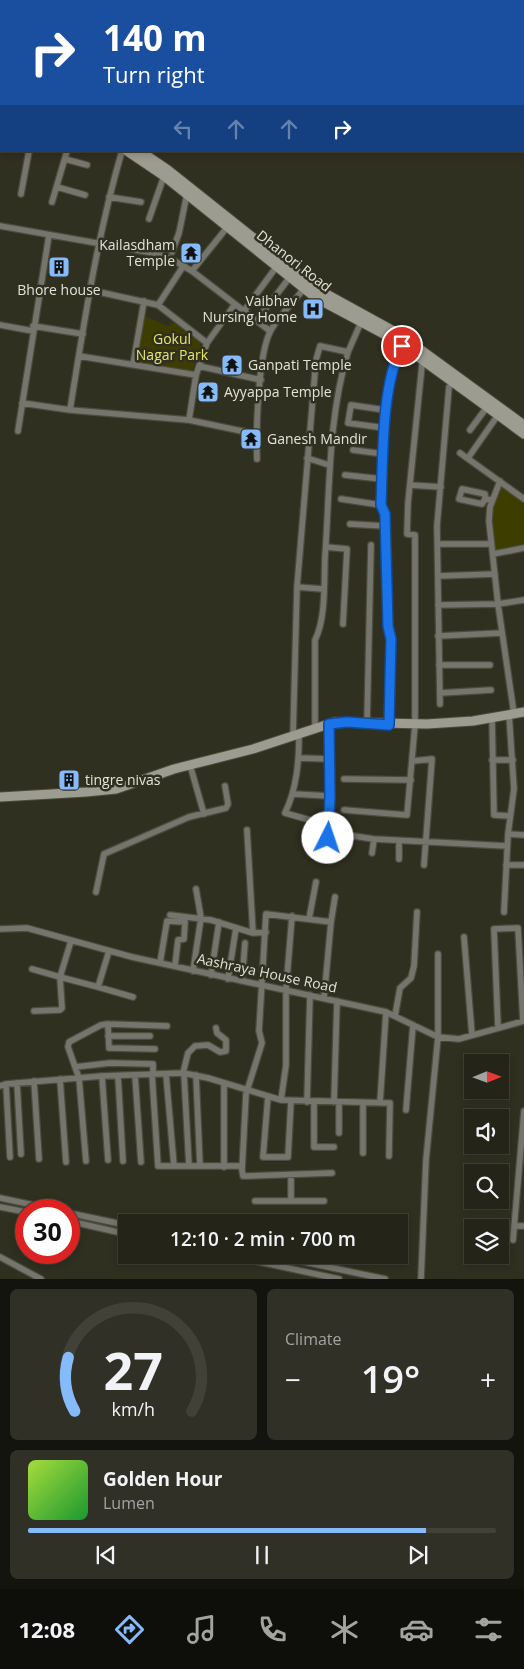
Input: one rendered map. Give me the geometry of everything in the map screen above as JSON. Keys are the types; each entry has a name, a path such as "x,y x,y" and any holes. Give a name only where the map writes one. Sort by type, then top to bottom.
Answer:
{"main road":[{"name":"Dhanori Road","path":"128,152 230,224 324,302 385,329 508,418 524,434"},
{"name":"Dhanori Road","path":"141,152 168,170 277,266 307,286"},
{"name":"Dhanori Road","path":"455,379 487,407 524,425"},
{"path":"0,797 116,789 190,765 253,749 329,724 415,725 524,712"}],"street":[{"path":"21,194 29,152"},
{"path":"52,202 67,152"},
{"path":"70,410 108,197 122,152"},
{"path":"65,159 87,166"},
{"path":"149,218 164,176"},
{"path":"57,187 85,195"},
{"path":"172,252 179,233 187,194"},
{"path":"108,197 141,202"},
{"path":"192,271 230,224"},
{"path":"0,226 155,251 192,271 270,331"},
{"path":"18,431 49,235"},
{"path":"158,305 184,266"},
{"path":"244,311 277,266"},
{"path":"257,320 290,276"},
{"path":"257,459 256,434 264,347 270,331 307,286"},
{"path":"90,290 158,305 207,343"},
{"path":"133,365 144,301"},
{"path":"189,420 196,375 207,343 235,304"},
{"path":"315,728 315,640 320,632 329,465 340,379 348,352 362,319"},
{"path":"0,324 83,334"},
{"path":"389,725 391,639 388,626 385,514 381,505 385,410 403,342"},
{"path":"317,822 285,813 294,794 299,758 296,735 297,587 316,360 320,346 348,352"},
{"path":"79,356 196,375"},
{"path":"344,810 407,815 415,725 415,535 407,534 422,365 427,359"},
{"path":"199,366 261,380"},
{"path":"440,704 438,544 450,387 455,379"},
{"path":"22,403 70,410 189,420 256,434"},
{"path":"385,410 351,405 348,423 385,428"},
{"path":"470,430 487,407"},
{"path":"468,458 498,414"},
{"path":"353,450 384,454"},
{"path":"460,453 524,499"},
{"path":"307,458 329,465"},
{"path":"345,476 382,479"},
{"path":"500,481 492,500 489,521 512,714 514,789 507,846 504,912"},
{"path":"410,485 441,487"},
{"path":"462,489 485,494 485,499 482,504 459,498 462,489"},
{"path":"341,499 381,505"},
{"path":"485,499 492,500"},
{"path":"350,524 385,526"},
{"path":"438,544 492,544"},
{"path":"367,723 371,545"},
{"path":"326,547 348,549 343,624"},
{"path":"493,554 524,548"},
{"path":"438,576 495,574"},
{"path":"297,587 323,589"},
{"path":"438,605 498,604 524,600"},
{"path":"438,636 502,633"},
{"path":"439,665 490,665"},
{"path":"440,693 491,690"},
{"path":"492,717 494,815 510,816"},
{"path":"328,838 330,796 329,724"},
{"path":"299,758 330,759"},
{"path":"412,760 432,759 424,865"},
{"path":"492,760 513,760"},
{"path":"190,765 204,814"},
{"path":"344,779 411,780"},
{"path":"96,892 104,854 178,821 227,806 225,786"},
{"path":"294,794 330,796"},
{"path":"247,830 246,852 253,933"},
{"path":"340,834 399,841 507,846"},
{"path":"508,834 524,835"},
{"path":"372,853 374,839"},
{"path":"399,841 399,859"},
{"path":"506,865 524,865"},
{"path":"310,919 316,882"},
{"path":"193,971 201,918 196,889"},
{"path":"324,998 335,897"},
{"path":"395,1016 400,988 411,978 414,966 417,912"},
{"path":"170,914 219,922 253,933 266,932"},
{"path":"331,922 266,914 259,1031 262,1043 247,1090 242,1166 243,1176 332,1173"},
{"path":"281,1100 286,1065 286,990 292,916"},
{"path":"160,963 167,921 185,922 187,925 184,939 178,940 175,966"},
{"path":"211,975 219,922"},
{"name":"Aashraya House Road","path":"0,929 27,928 108,951 193,971 386,1012 438,1038 454,1040 523,1021"},
{"path":"228,979 236,928"},
{"path":"498,1027 494,929 518,928 523,1021"},
{"path":"464,937 472,1035"},
{"path":"34,1011 61,1010 60,977 71,941"},
{"path":"242,982 245,943"},
{"path":"98,987 108,951"},
{"path":"421,1279 426,1160 438,1038 438,954"},
{"path":"32,969 132,997"},
{"path":"310,995 310,1102 314,1147 334,1147"},
{"path":"337,1001 337,1102 339,1133"},
{"path":"380,1103 386,1012"},
{"path":"108,1024 108,1048 156,1049"},
{"path":"86,1161 79,1078 68,1047 69,1042 101,1025 167,1026"},
{"path":"406,1110 413,1025"},
{"path":"189,1166 183,1074 188,1053 195,1046 208,1045 220,1052 226,1051 226,1040 217,1033 216,1028"},
{"path":"108,1036 150,1036"},
{"path":"75,1067 110,1063 152,1064 158,1166 242,1166"},
{"path":"10,1157 3,1085 60,1079 152,1074 196,1075 281,1100 390,1103 389,1156"},
{"path":"166,1074 174,1166"},
{"path":"135,1075 142,1162"},
{"path":"196,1075 200,1166"},
{"path":"102,1076 108,1160"},
{"path":"118,1076 123,1161"},
{"path":"60,1079 66,1162"},
{"path":"34,1081 39,1158"},
{"path":"17,1083 21,1154"},
{"path":"224,1083 224,1167"},
{"path":"268,1096 263,1157 288,1156 291,1101"},
{"path":"363,1102 363,1153"},
{"path":"513,1240 524,1112"},
{"path":"290,1201 291,1175"},
{"path":"0,1198 15,1201"},
{"path":"254,1201 324,1201"},
{"path":"0,1206 15,1209"},
{"path":"80,1215 118,1223"},
{"path":"80,1224 118,1232"},
{"path":"514,1226 524,1226"},
{"path":"0,1257 41,1279"},
{"path":"269,1264 339,1279"},
{"path":"314,1264 385,1279"}],"green space":[{"name":"Gokul Nagar Park","path":"144,316 168,326 174,322 199,341 201,346 192,371 137,362"},
{"path":"501,484 524,502 524,545 495,552 491,507"}],"place":[{"name":"Kailasdham Temple","path":"191,253"},
{"name":"Bhore house","path":"59,267"},
{"name":"Vaibhav Nursing Home","path":"313,309"},
{"name":"Ganpati Temple","path":"232,365"},
{"name":"Ayyappa Temple","path":"208,392"},
{"name":"Ganesh Mandir","path":"251,439"},
{"name":"tingre nivas","path":"69,780"}],"route":[{"path":"328,838 330,796 329,724 347,722 389,725 391,639 388,626 385,514 381,505 385,410 399,351 402,346"}]}
